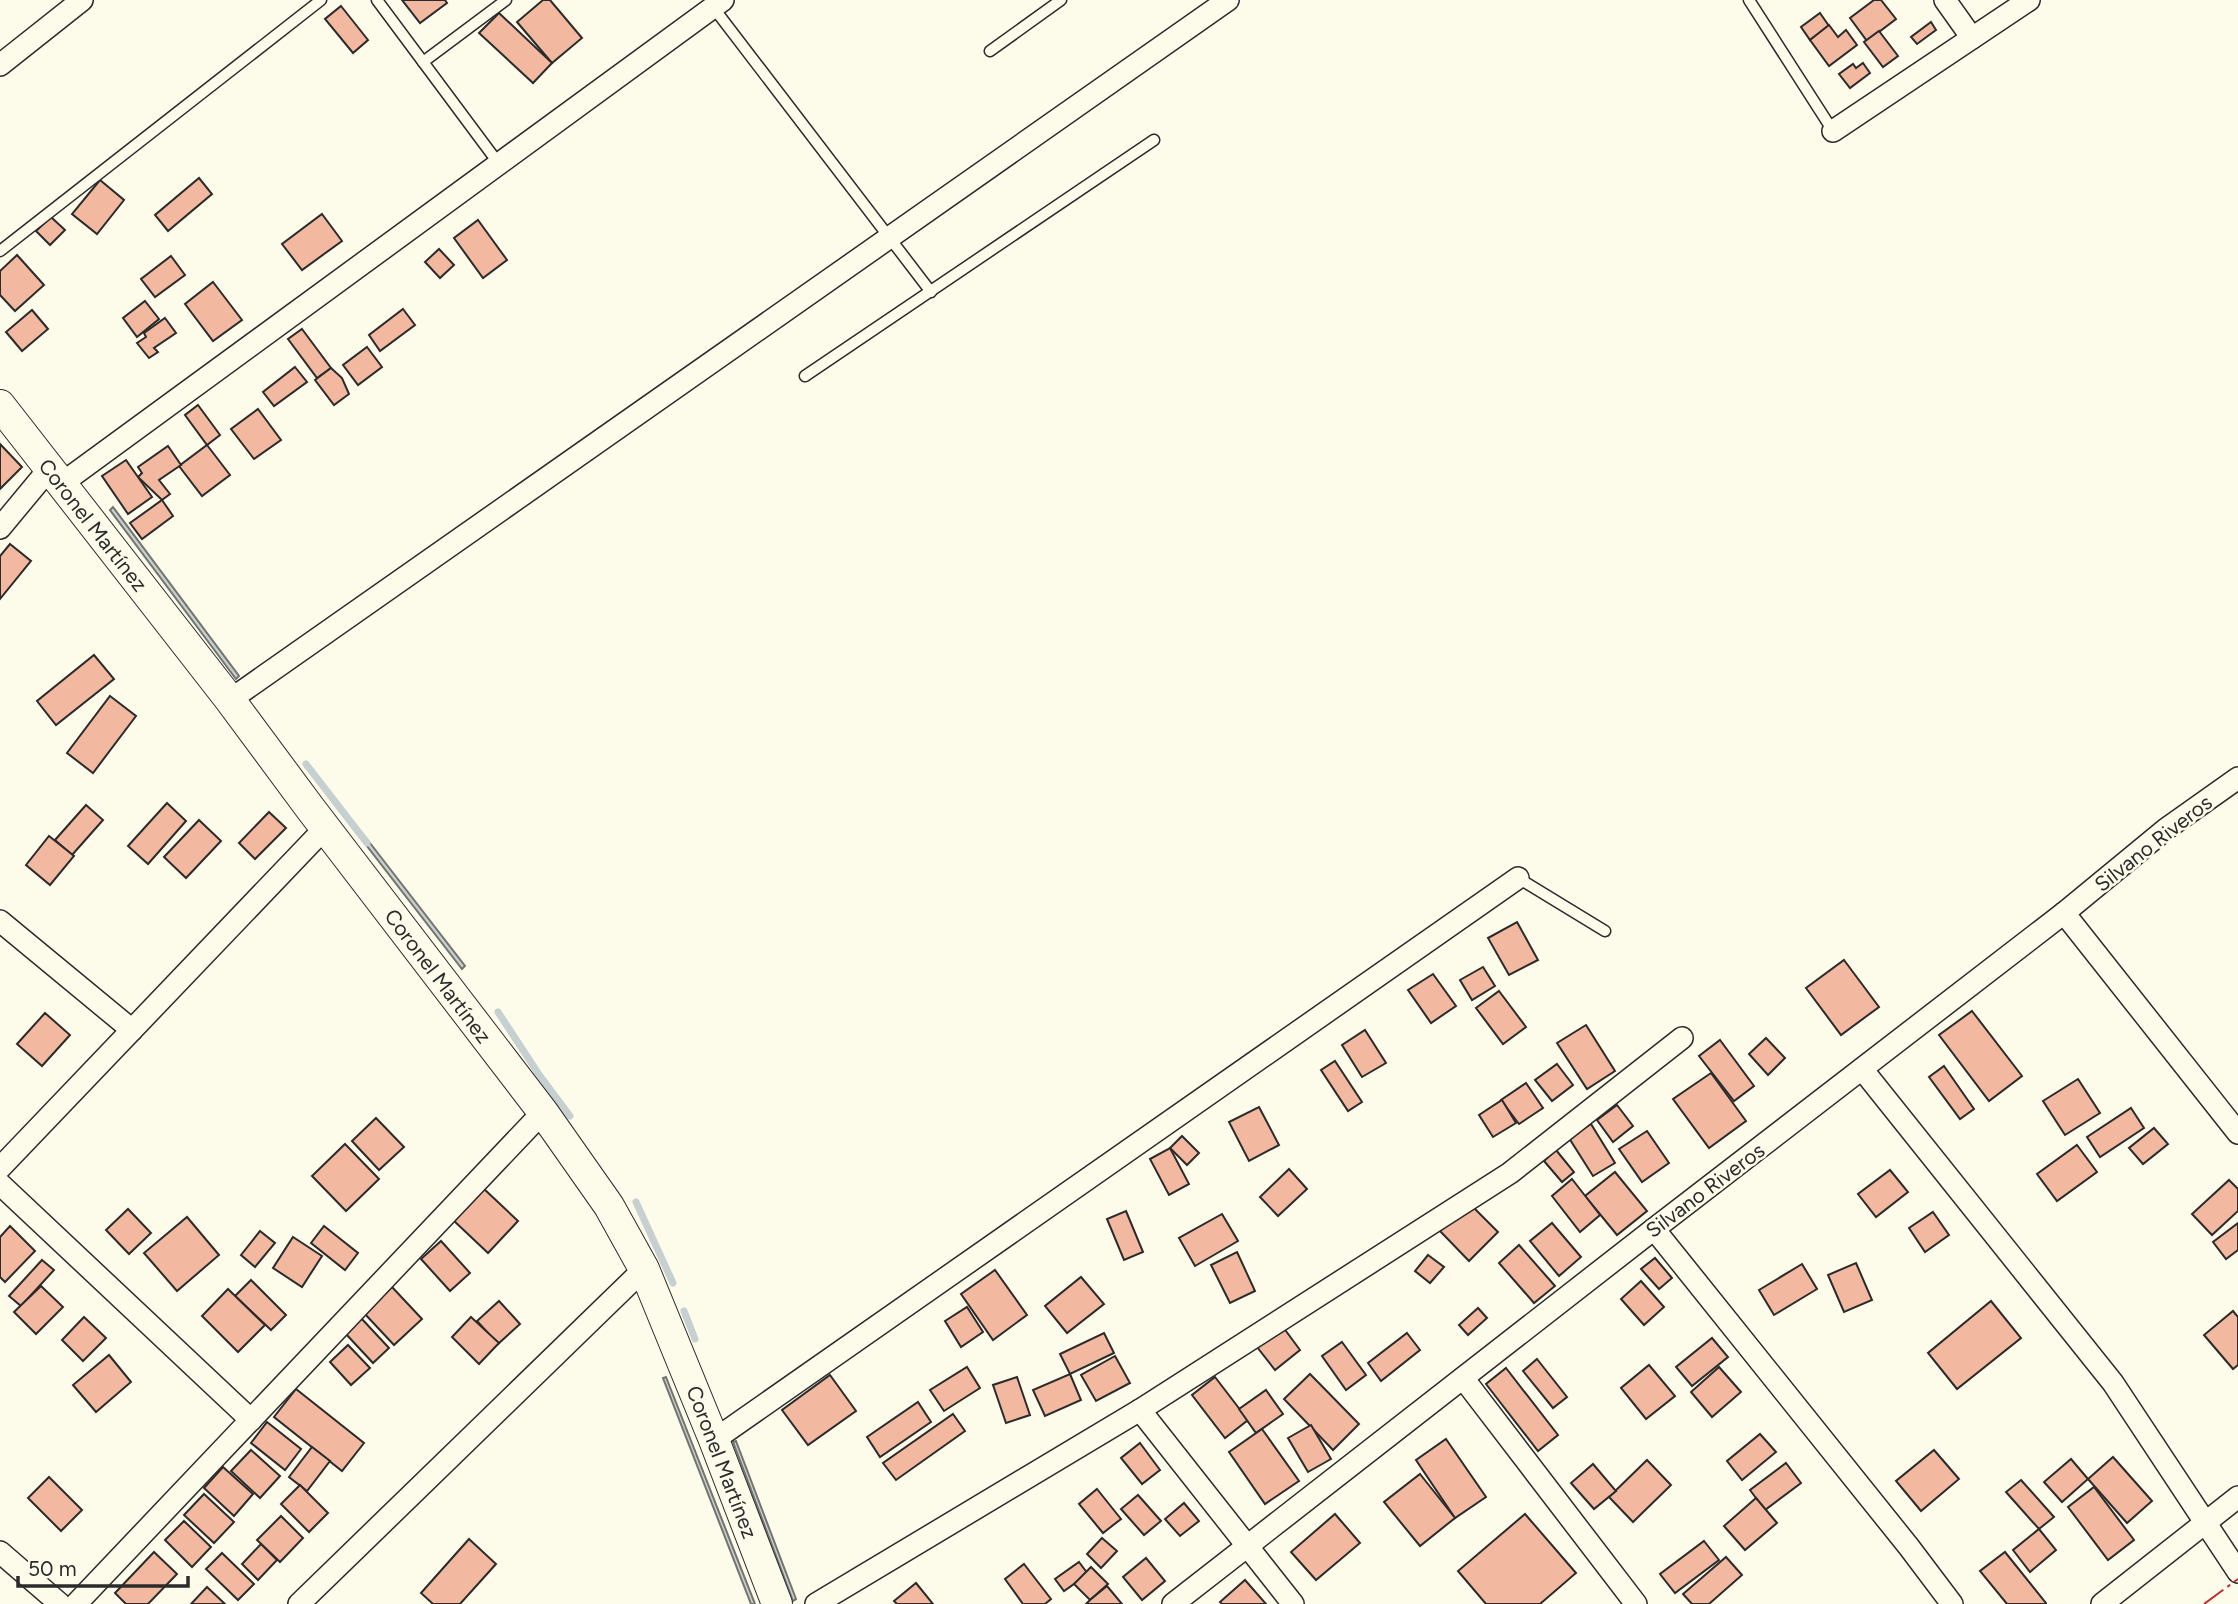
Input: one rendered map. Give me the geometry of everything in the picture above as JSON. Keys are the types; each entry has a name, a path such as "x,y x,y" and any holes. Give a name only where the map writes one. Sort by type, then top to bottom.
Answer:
{"main road":[{"name":"Coronel Martínez","path":"0,405 230,700 543,1112 609,1206 644,1269 777,1604"}],"street":[{"path":"0,65 82,0"},
{"path":"230,700 1228,0"},
{"path":"1945,0 1972,38"},
{"path":"1833,131 2029,0"},
{"path":"0,528 55,477 499,164 718,4"},
{"name":"Silvano Riveros","path":"1173,1604 1654,1228 2064,913 2166,829 2238,778"},
{"path":"0,1167 325,828"},
{"path":"714,1440 1518,878"},
{"path":"2064,913 2238,1133"},
{"path":"0,921 132,1030"},
{"path":"816,1604 1140,1410 1510,1173 1682,1038"},
{"path":"1863,1069 2113,1383 2238,1572"},
{"path":"76,1604 543,1112"},
{"path":"0,1184 251,1420"},
{"path":"1654,1228 1952,1604"},
{"path":"299,1604 644,1269"},
{"path":"1462,1378 1636,1604"},
{"path":"1140,1410 1293,1604"},
{"path":"2102,1604 2238,1497"},
{"path":"0,1552 60,1604"}],"lane":[{"path":"0,251 321,0"},
{"path":"377,0 499,164"},
{"path":"423,62 506,0"},
{"path":"990,51 1061,0"},
{"path":"1749,0 1833,131"},
{"path":"718,4 931,292"},
{"path":"805,376 1154,140"},
{"path":"1518,878 1605,931"}],"shaded area":[{"path":"113,507 239,676 236,679 110,510"},
{"path":"363,834 465,966 462,969 360,837"},
{"path":"666,1377 755,1604 751,1604 663,1378"},
{"path":"736,1441 796,1599 793,1601 733,1442"}],"building":[{"path":"402,0 445,0 447,3 420,23"},
{"path":"543,0 550,0 582,38 552,63 517,22"},
{"path":"1874,0 1881,0 1896,19 1867,41 1850,18"},
{"path":"341,6 368,40 353,53 325,19"},
{"path":"499,13 552,63 533,83 479,33"},
{"path":"1820,13 1829,26 1810,40 1801,27"},
{"path":"1931,22 1936,30 1917,44 1911,37"},
{"path":"1829,25 1838,37 1846,30 1857,45 1829,66 1810,40"},
{"path":"1879,31 1898,56 1883,67 1864,42"},
{"path":"1863,63 1870,73 1850,88 1839,74 1853,64 1856,68"},
{"path":"199,178 212,194 168,231 155,215"},
{"path":"100,180 124,200 97,234 72,214"},
{"path":"322,214 342,241 302,270 282,244"},
{"path":"51,217 65,230 50,245 36,231"},
{"path":"478,220 507,260 483,278 454,238"},
{"path":"439,249 454,265 440,278 425,262"},
{"path":"17,255 44,285 15,311 0,295 0,271"},
{"path":"171,256 185,275 155,297 141,279"},
{"path":"213,282 242,320 213,341 185,304"},
{"path":"145,301 159,319 137,337 123,318"},
{"path":"403,309 415,325 380,351 369,335"},
{"path":"32,310 48,329 22,351 6,332"},
{"path":"165,318 176,333 154,348 158,352 149,358 137,343 146,337 144,333"},
{"path":"302,329 331,368 317,378 288,339"},
{"path":"367,347 382,367 358,385 343,365"},
{"path":"295,367 307,382 274,406 263,392"},
{"path":"331,368 342,378 349,394 334,405 315,380"},
{"path":"198,405 220,435 207,445 185,415"},
{"path":"258,409 281,440 254,459 231,429"},
{"path":"0,444 22,467 0,489"},
{"path":"207,445 230,475 202,496 179,466"},
{"path":"168,446 181,465 159,480 170,494 162,500 138,477 142,473 138,467"},
{"path":"126,460 152,497 128,514 102,476"},
{"path":"162,500 173,516 142,539 130,523"},
{"path":"10,544 31,561 0,599 0,556"},
{"path":"94,655 114,679 56,725 37,701"},
{"path":"110,696 136,716 93,773 67,753"},
{"path":"167,803 186,821 148,864 128,846"},
{"path":"86,805 103,820 72,855 55,840"},
{"path":"269,812 286,828 255,859 239,843"},
{"path":"199,820 221,841 186,878 164,857"},
{"path":"49,836 74,856 50,885 26,865"},
{"path":"1517,922 1538,960 1509,975 1488,938"},
{"path":"1844,960 1879,1007 1841,1035 1806,988"},
{"path":"1483,967 1495,986 1472,1000 1460,980"},
{"path":"1433,974 1456,1006 1431,1023 1408,990"},
{"path":"1499,991 1526,1027 1503,1044 1476,1008"},
{"path":"1972,1011 2022,1076 1989,1101 1939,1035"},
{"path":"45,1013 70,1035 42,1066 17,1044"},
{"path":"1586,1025 1615,1071 1587,1089 1557,1043"},
{"path":"1365,1030 1386,1063 1362,1077 1342,1045"},
{"path":"1766,1038 1785,1058 1768,1075 1749,1054"},
{"path":"1720,1040 1754,1086 1734,1101 1699,1056"},
{"path":"1335,1061 1362,1102 1348,1111 1321,1070"},
{"path":"1557,1064 1573,1085 1552,1101 1535,1080"},
{"path":"1944,1066 1974,1109 1960,1119 1929,1077"},
{"path":"1711,1073 1746,1121 1709,1148 1673,1099"},
{"path":"2078,1079 2100,1113 2065,1135 2043,1101"},
{"path":"1526,1083 1543,1108 1519,1124 1501,1100"},
{"path":"1502,1100 1516,1123 1493,1137 1479,1115"},
{"path":"1617,1105 1633,1126 1613,1142 1597,1120"},
{"path":"1259,1107 1279,1145 1249,1161 1229,1122"},
{"path":"2131,1108 2144,1128 2100,1157 2087,1137"},
{"path":"376,1118 404,1147 379,1170 352,1141"},
{"path":"1591,1124 1615,1163 1593,1176 1569,1138"},
{"path":"2154,1128 2168,1144 2143,1164 2129,1148"},
{"path":"1647,1131 1669,1163 1642,1182 1619,1149"},
{"path":"1182,1136 1199,1153 1187,1165 1170,1148"},
{"path":"345,1144 379,1179 346,1211 312,1176"},
{"path":"2077,1145 2097,1172 2057,1201 2037,1174"},
{"path":"1170,1148 1189,1184 1169,1195 1150,1159"},
{"path":"1556,1150 1574,1172 1562,1182 1544,1161"},
{"path":"1289,1169 1307,1189 1278,1216 1260,1197"},
{"path":"1890,1170 1908,1192 1876,1217 1858,1194"},
{"path":"1615,1172 1647,1211 1617,1235 1585,1196"},
{"path":"1572,1179 1600,1215 1580,1232 1552,1196"},
{"path":"2229,1180 2238,1189 2238,1211 2212,1235 2192,1214"},
{"path":"483,1188 518,1221 488,1253 453,1220"},
{"path":"1469,1203 1498,1232 1469,1261 1440,1231"},
{"path":"128,1209 151,1233 129,1254 106,1230"},
{"path":"1126,1211 1143,1252 1124,1260 1107,1219"},
{"path":"1933,1212 1949,1235 1925,1252 1909,1228"},
{"path":"1222,1214 1238,1241 1195,1266 1179,1238"},
{"path":"187,1217 219,1255 177,1291 144,1253"},
{"path":"1552,1223 1581,1257 1559,1276 1530,1241"},
{"path":"2238,1223 2238,1250 2226,1259 2213,1242"},
{"path":"10,1226 35,1251 5,1282 0,1277 0,1237"},
{"path":"324,1226 358,1253 345,1270 311,1243"},
{"path":"260,1231 275,1243 255,1267 241,1255"},
{"path":"293,1237 322,1256 302,1287 273,1268"},
{"path":"441,1241 470,1273 450,1291 421,1259"},
{"path":"1519,1245 1555,1286 1534,1303 1499,1263"},
{"path":"1237,1252 1255,1291 1230,1303 1211,1265"},
{"path":"1428,1255 1444,1267 1430,1283 1415,1271"},
{"path":"1655,1258 1672,1278 1659,1289 1641,1269"},
{"path":"42,1260 54,1270 21,1306 9,1296"},
{"path":"1856,1263 1872,1300 1844,1312 1828,1275"},
{"path":"1802,1264 1817,1289 1774,1315 1759,1290"},
{"path":"995,1270 1027,1315 993,1340 961,1294"},
{"path":"1081,1277 1104,1304 1067,1333 1045,1306"},
{"path":"251,1280 286,1315 271,1330 235,1296"},
{"path":"1641,1281 1664,1307 1644,1325 1621,1299"},
{"path":"41,1286 63,1307 36,1334 14,1312"},
{"path":"392,1287 422,1319 394,1345 364,1313"},
{"path":"228,1289 265,1325 238,1352 202,1316"},
{"path":"499,1301 520,1324 498,1344 477,1321"},
{"path":"1991,1301 2021,1338 1957,1389 1928,1353"},
{"path":"967,1307 983,1332 961,1347 945,1321"},
{"path":"1478,1308 1487,1318 1468,1335 1459,1325"},
{"path":"2233,1311 2238,1317 2238,1365 2233,1369 2204,1335"},
{"path":"84,1317 106,1338 83,1361 62,1340"},
{"path":"471,1317 499,1343 479,1364 452,1337"},
{"path":"361,1318 389,1348 373,1363 345,1333"},
{"path":"1283,1327 1300,1350 1275,1370 1257,1347"},
{"path":"1104,1333 1114,1353 1070,1374 1060,1354"},
{"path":"1407,1333 1420,1350 1381,1381 1368,1363"},
{"path":"1712,1338 1728,1357 1692,1386 1676,1367"},
{"path":"1342,1342 1366,1375 1346,1390 1322,1356"},
{"path":"348,1345 370,1368 351,1385 330,1362"},
{"path":"109,1355 131,1382 96,1412 73,1385"},
{"path":"1115,1356 1130,1383 1096,1401 1081,1375"},
{"path":"1537,1359 1567,1397 1553,1408 1523,1371"},
{"path":"1649,1365 1675,1396 1646,1419 1621,1388"},
{"path":"967,1367 980,1388 944,1411 930,1390"},
{"path":"1719,1367 1741,1392 1712,1417 1691,1392"},
{"path":"1506,1368 1558,1435 1538,1451 1486,1384"},
{"path":"1070,1374 1081,1400 1045,1416 1033,1390"},
{"path":"1310,1374 1359,1424 1333,1450 1284,1399"},
{"path":"830,1375 856,1411 808,1445 782,1410"},
{"path":"1017,1377 1030,1415 1006,1423 993,1385"},
{"path":"1215,1377 1248,1420 1225,1438 1192,1395"},
{"path":"296,1389 364,1443 342,1471 274,1417"},
{"path":"1266,1390 1283,1414 1256,1433 1239,1409"},
{"path":"918,1402 931,1422 880,1457 867,1437"},
{"path":"953,1414 965,1431 896,1480 883,1463"},
{"path":"267,1422 301,1449 285,1470 251,1443"},
{"path":"1311,1425 1331,1459 1308,1472 1288,1438"},
{"path":"1262,1429 1299,1481 1265,1504 1229,1452"},
{"path":"1760,1434 1776,1452 1742,1480 1727,1461"},
{"path":"1446,1439 1486,1497 1455,1518 1416,1460"},
{"path":"1140,1443 1160,1470 1142,1484 1121,1458"},
{"path":"312,1447 330,1461 307,1491 289,1477"},
{"path":"251,1450 280,1476 260,1498 231,1471"},
{"path":"1934,1450 1959,1479 1921,1511 1896,1481"},
{"path":"2113,1457 2152,1501 2127,1523 2088,1479"},
{"path":"2071,1459 2088,1479 2062,1502 2044,1482"},
{"path":"1647,1460 1671,1485 1633,1522 1609,1497"},
{"path":"1786,1463 1801,1483 1765,1510 1750,1490"},
{"path":"1593,1464 1616,1491 1594,1509 1571,1483"},
{"path":"223,1467 253,1494 234,1516 204,1488"},
{"path":"1420,1474 1455,1518 1420,1546 1384,1502"},
{"path":"49,1477 82,1510 61,1531 28,1498"},
{"path":"2021,1480 2054,1517 2039,1529 2006,1492"},
{"path":"300,1485 328,1513 309,1532 281,1504"},
{"path":"2094,1487 2134,1540 2108,1560 2068,1507"},
{"path":"1097,1489 1121,1519 1103,1533 1079,1504"},
{"path":"204,1494 234,1522 214,1543 184,1515"},
{"path":"1138,1495 1161,1521 1144,1535 1121,1509"},
{"path":"1756,1498 1777,1523 1745,1550 1724,1526"},
{"path":"1184,1503 1199,1521 1180,1536 1165,1519"},
{"path":"1335,1514 1360,1543 1316,1580 1291,1552"},
{"path":"1525,1514 1576,1573 1540,1604 1486,1604 1458,1571"},
{"path":"281,1516 303,1538 280,1562 257,1540"},
{"path":"184,1521 211,1547 192,1567 165,1540"},
{"path":"2039,1529 2056,1550 2030,1572 2013,1550"},
{"path":"1102,1538 1117,1551 1101,1568 1087,1554"},
{"path":"469,1539 496,1564 460,1604 433,1604 421,1593"},
{"path":"1704,1541 1719,1560 1675,1593 1660,1574"},
{"path":"261,1544 277,1560 258,1580 242,1564"},
{"path":"154,1552 177,1574 148,1604 126,1604 115,1593"},
{"path":"2005,1552 2046,1604 2007,1604 1980,1571"},
{"path":"222,1553 254,1584 238,1600 206,1569"},
{"path":"1726,1557 1742,1575 1709,1604 1692,1604 1683,1594"},
{"path":"1146,1558 1165,1581 1142,1600 1123,1577"},
{"path":"1079,1562 1088,1574 1064,1591 1055,1579"},
{"path":"1024,1564 1051,1599 1045,1604 1023,1604 1005,1579"},
{"path":"1091,1567 1108,1584 1090,1600 1074,1584"},
{"path":"1245,1580 1266,1604 1220,1602"},
{"path":"916,1583 933,1604 897,1604 894,1601"},
{"path":"1107,1586 1122,1604 1086,1604 1090,1600"},
{"path":"207,1587 225,1604 191,1604"}],"waterway":[{"path":"306,764 367,843"},
{"path":"498,1012 570,1116"},
{"path":"636,1202 673,1283"},
{"path":"684,1311 695,1339"}],"power":[{"path":"2204,1604 2238,1579"}]}
